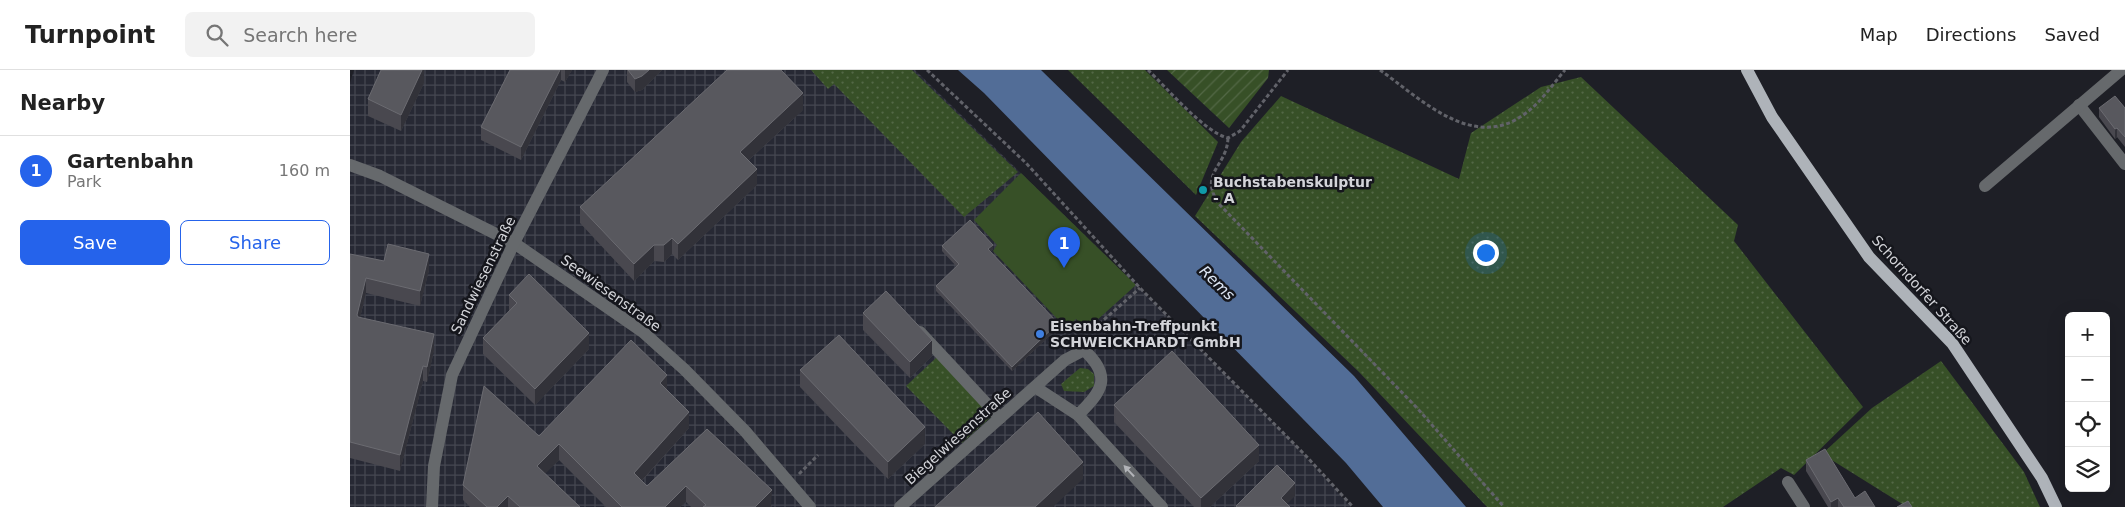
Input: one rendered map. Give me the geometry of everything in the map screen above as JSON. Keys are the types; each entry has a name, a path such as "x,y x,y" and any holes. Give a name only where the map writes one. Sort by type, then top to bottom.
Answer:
{"main road":[{"name":"Schorndorfer Straße","path":"1747,70 1772,117 1869,257 1952,344 2042,478 2056,507"}],"street":[{"name":"Sandwiesenstraße","path":"432,507 434,466 452,376 514,243 603,70"},
{"path":"1986,186 2121,70"},
{"path":"2079,105 2125,164"},
{"name":"Seewiesenstraße","path":"350,165 380,176 514,243 643,332 685,370 738,424 810,507"},
{"path":"914,324 1000,418"},
{"path":"1078,415 1095,398 1102,383 1100,370 1095,361 1084,350"},
{"name":"Biegelwiesenstraße","path":"900,507 1065,360 1084,350"},
{"path":"1036,387 1078,415 1162,507"},
{"path":"1788,482 1804,507"}],"path":[{"path":"927,70 1026,163 1140,288 1307,457 1353,507"},
{"path":"1148,70 1202,122 1219,136 1228,138 1240,132 1288,70"},
{"path":"1380,70 1438,113 1458,123 1492,127 1510,122 1526,113 1565,70"},
{"path":"1228,138 1227,147 1210,185 1212,194 1418,409 1504,507"},
{"path":"1084,350 1090,332 1140,288"},
{"path":"790,484 818,455"}],"shaded area":[{"path":"354,70 915,70 1136,285 1297,447 1351,507 350,507 350,83"}],"green space":[{"path":"811,70 912,70 1018,172 964,217 834,84 828,89"},
{"path":"1068,70 1145,70 1218,142 1196,195"},
{"path":"1167,70 1269,70 1268,78 1229,128"},
{"path":"1581,77 1738,225 1734,241 1863,407 1794,475 1781,468 1723,507 1487,507 1359,372 1195,216 1241,142 1281,96 1459,179 1471,133 1541,87"},
{"path":"1021,173 1136,285 1086,330 1076,319 1066,328 993,251 997,245 974,220"},
{"path":"937,357 992,416 962,443 906,386"},
{"path":"1941,361 2024,472 2040,507 1907,507 1822,454 1872,408"},
{"path":"1080,368 1088,369 1094,374 1094,386 1084,392 1064,391 1061,384"}],"water":[{"name":"Rems","path":"958,70 1041,70 1354,376 1466,507 1383,507 1346,463 984,93"}],"building":[{"path":"381,70 422,70 401,115 368,99"},
{"path":"510,70 560,70 521,147 481,127"},
{"path":"628,70 649,70 635,79"},
{"path":"727,70 781,70 803,93 740,152 757,169 678,244 672,238 664,245 654,245 634,264 580,207"},
{"path":"2115,96 2125,108 2125,137 2117,128 2115,129 2099,108"},
{"path":"970,220 993,245 988,249 1058,323 1012,367 936,286 959,264 942,246"},
{"path":"388,244 429,254 420,291 366,278 358,317 434,334 427,367 423,366 400,455 350,442 350,254 384,261"},
{"path":"529,274 589,333 535,389 483,338 517,303 509,295"},
{"path":"886,291 932,340 910,362 863,313"},
{"path":"839,335 925,427 888,462 800,370"},
{"path":"631,340 667,375 660,383 689,412 634,473 647,486 707,429 772,490 755,507 703,507 706,505 686,486 665,507 622,507 559,444 537,466 580,507 520,507 508,496 497,507 487,507 463,485 484,386 539,436"},
{"path":"1172,351 1259,445 1201,498 1114,405"},
{"path":"1038,412 1083,462 1035,507 935,507"},
{"path":"1825,449 1855,498 1865,491 1875,507 1844,507 1838,498 1831,502 1806,460"},
{"path":"1277,465 1295,483 1281,498 1290,507 1237,507 1236,506"},
{"path":"1908,501 1912,507 1897,507"}],"place":[{"name":"Buchstabenskulptur - A","path":"1203,190"},
{"name":"Gartenbahn","path":"1064,268"},
{"name":"Eisenbahn-Treffpunkt SCHWEICKHARDT GmbH","path":"1040,334"}]}
